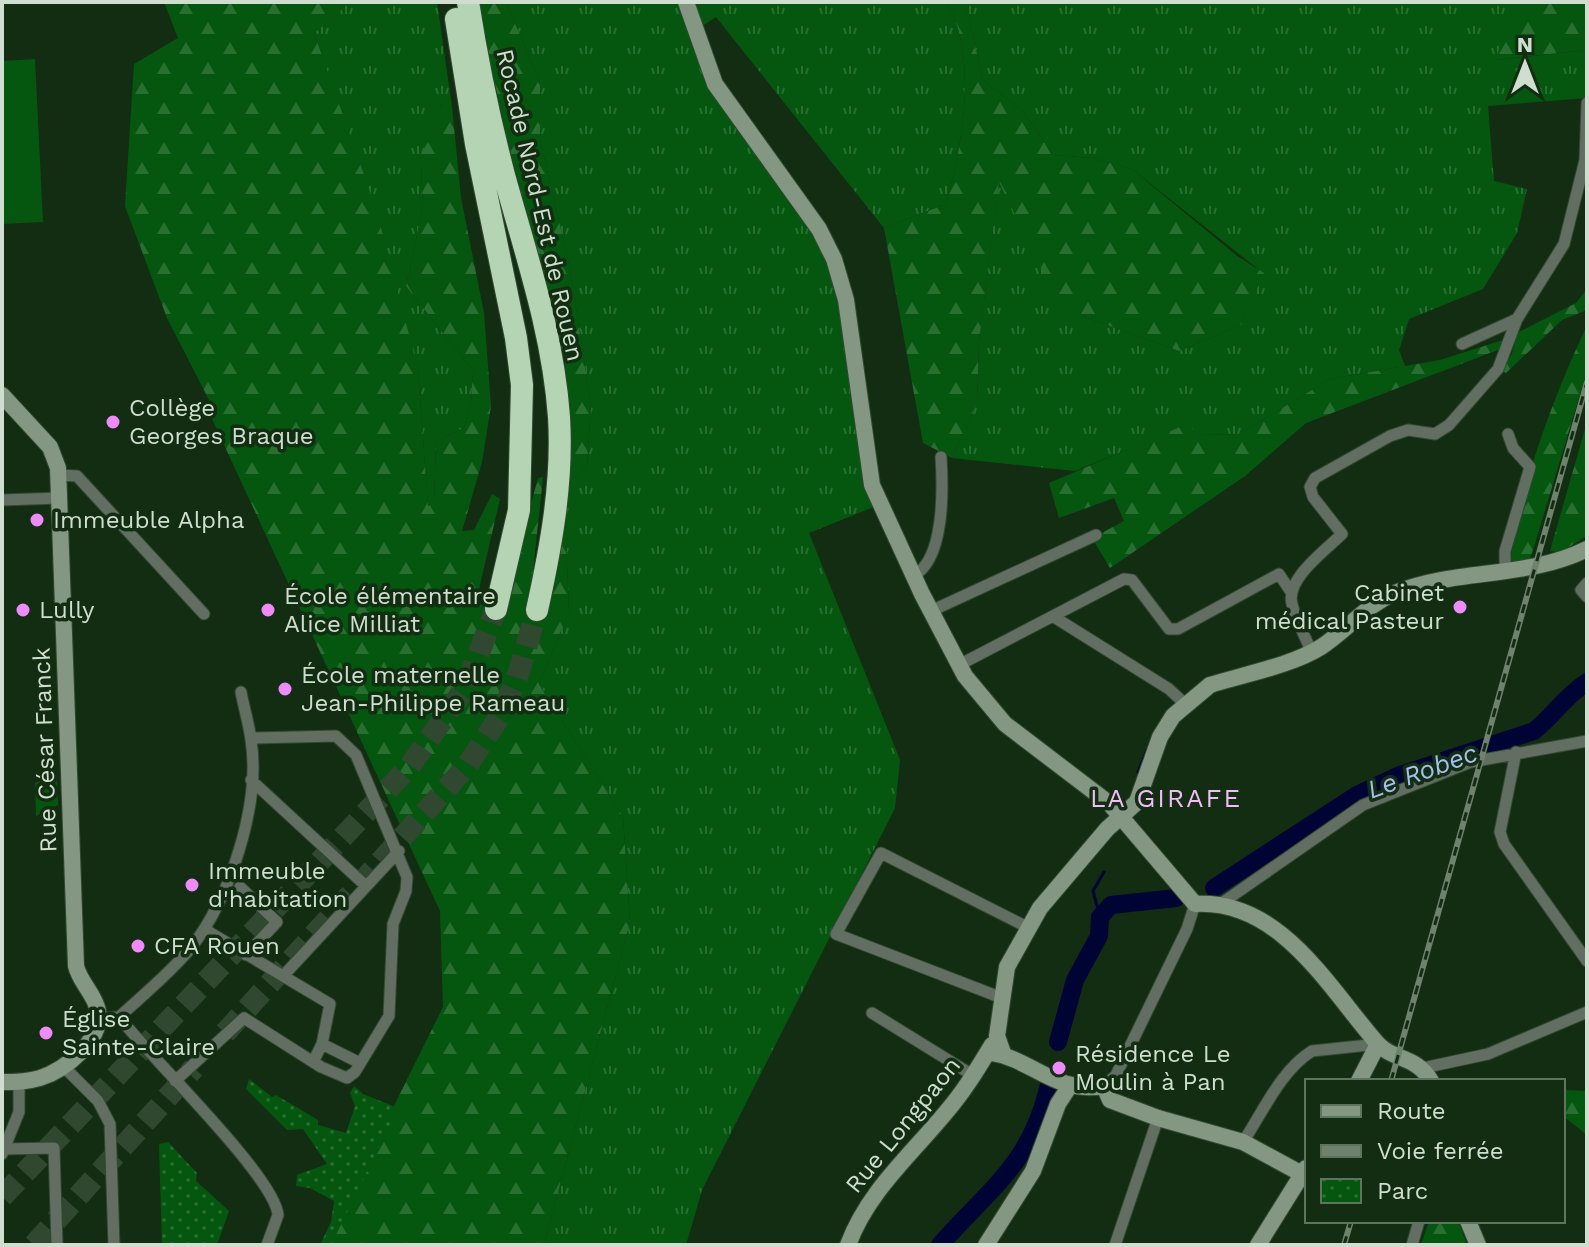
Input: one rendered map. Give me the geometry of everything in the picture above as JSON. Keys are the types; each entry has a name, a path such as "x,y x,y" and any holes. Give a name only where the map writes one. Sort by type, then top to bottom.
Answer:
{"highway":[{"name":"Rocade Nord-Est de Rouen","path":"453,2 476,144 516,338 522,385 519,510 496,609"},
{"name":"Rocade Nord-Est de Rouen","path":"468,2 494,136 539,295 556,386 559,434 556,502 537,610"}],"main road":[{"path":"686,2 715,84 728,107 819,229 834,259 846,300 872,485 913,576 959,665 994,714 1100,795 1195,904 1222,903 1253,913 1281,932 1378,1044 1427,1074"},
{"path":"2,395 50,447 58,475"},
{"name":"Rue César Franck","path":"58,475 76,966 95,1001 99,1018"},
{"path":"1002,998 1007,967 1040,908 1120,816 1137,802 1160,737 1185,704 1210,685 1311,651 1394,593 1423,584 1553,565 1587,549"},
{"name":"Rue Longpaon","path":"848,1245 865,1206 995,1053 1002,998"},
{"path":"11,1082 41,1078 63,1066 92,1038 99,1018"},
{"path":"1360,1079 1378,1044"},
{"path":"995,1053 1069,1087 1104,1086 1110,1100 1158,1118 1243,1142 1305,1170 1258,1245"},
{"path":"986,1245 1033,1171 1058,1104 1069,1087"},
{"path":"1469,1223 1478,1245"}],"street":[{"path":"1311,651 1291,602 1291,592 1302,575 1342,534 1313,497 1310,487 1315,478 1390,436 1408,430 1435,434 1449,425 1498,369 1517,319 1564,244 1585,160 1587,103"},
{"path":"1462,344 1517,319"},
{"path":"1505,571 1505,551 1530,467 1513,448 1508,434"},
{"path":"913,576 926,567 936,543 943,481 941,457"},
{"path":"58,475 77,476 204,614"},
{"path":"2,500 59,498"},
{"path":"931,611 1096,535"},
{"path":"959,665 1124,579 1132,580 1169,629 1178,629 1279,574 1291,592"},
{"path":"1587,583 1581,590 1587,597"},
{"path":"1054,617 1169,689 1185,704"},
{"path":"99,1018 119,1017 177,963 204,929 232,872 251,780 251,738 241,692"},
{"path":"175,1081 244,1018 313,1062 347,1078 389,1016 393,924 406,891 407,877 399,851 356,755 336,736 251,738"},
{"path":"1222,903 1363,805 1471,762 1587,741"},
{"path":"1516,752 1500,832 1504,844 1587,961"},
{"path":"251,780 366,886"},
{"path":"284,975 399,851"},
{"path":"1002,998 836,934 881,853 1029,928"},
{"path":"240,887 277,922 246,955"},
{"path":"1104,1086 1116,1075 1187,929 1195,904"},
{"path":"204,929 330,1004 322,1044 313,1062"},
{"path":"1427,1074 1488,1054 1587,1012"},
{"path":"872,1013 974,1076"},
{"path":"119,1017 251,1165 276,1204 278,1221 267,1245"},
{"path":"322,1044 360,1063"},
{"path":"1243,1142 1290,1070 1306,1055 1312,1051 1378,1044"},
{"path":"63,1066 98,1101 110,1124 114,1245"},
{"path":"11,1082 19,1112 3,1152 54,1148 57,1245"},
{"path":"1115,1245 1158,1118"},
{"path":"1412,1245 1418,1223"}],"green space":[{"path":"164,2 345,2 338,15 314,33 376,209 418,369 428,506 434,503 436,441 464,428 471,402 473,371 406,286 423,207 421,164 426,138 443,103 452,107 461,198 484,313 491,406 482,462 462,531 474,530 492,494 500,499 476,602 501,614 538,478 543,477 529,609 565,511 569,611 539,684 623,817 630,922 544,1245 325,1245 443,1007 440,911 207,408 209,400 167,318 125,206 134,64 178,38"},
{"path":"345,2 437,2 452,107 442,104 421,164 423,207 406,286 473,371 471,402 464,428 436,441 434,504 428,507 418,369 314,32 338,15"},
{"path":"477,2 506,2 540,83 540,139 569,264 591,404 587,465 570,481 565,361 507,139"},
{"path":"506,2 946,2 962,47 965,73 962,129 946,204 884,228 716,17 696,30 721,91 831,245 881,504 809,533 900,760 895,808 702,1190 686,1245 544,1245 630,922 623,817 539,684 569,611 565,511 570,481 587,465 591,404 569,264 540,139 540,83"},
{"path":"946,2 965,2 983,80 1023,111 1053,155 1093,158 1132,169 1237,256 1264,273 1241,325 1179,351 1085,317 1051,289 999,182 979,341 977,403 952,458 923,443 884,228 946,204 962,129 965,73 956,23"},
{"path":"965,2 1517,2 1496,60 1587,50 1587,98 1488,106 1494,181 1527,189 1517,233 1483,289 1409,319 1399,350 1405,366 1330,379 1239,434 1199,435 1187,425 1075,471 952,458 977,403 979,341 999,180 1052,289 1085,317 1179,351 1241,325 1263,273 1132,169 1093,158 1053,155 1023,111 983,80"},
{"path":"1517,2 1587,2 1587,50 1495,60"},
{"path":"35,59 43,222 2,224 2,61"},
{"path":"1587,289 1587,310 1562,320 1506,373 1500,370 1512,354 1517,333 1576,303"},
{"path":"1587,326 1587,371 1534,547 1529,561 1511,561 1521,505 1540,441"},
{"path":"1503,340 1503,348 1306,423 1245,476 1110,568 1092,538 1124,521 1114,498 1059,518 1049,483 1187,424 1199,435 1239,434 1330,379 1440,360"},
{"path":"1587,422 1587,536 1561,552 1550,551"},
{"path":"57,773 58,805 36,816 35,783"},
{"path":"249,1079 272,1097 276,1095 318,1120 318,1125 346,1133 355,1106 350,1093 354,1086 363,1094 398,1108 331,1245 320,1245 331,1222 334,1201 310,1188 296,1186 297,1175 327,1164 303,1129 287,1130 246,1089"},
{"path":"1565,1090 1587,1091 1587,1135 1565,1118"},
{"path":"168,1142 197,1173 196,1181 229,1211 217,1245 162,1245 159,1144"},
{"path":"1428,1223 1459,1223 1467,1245 1421,1245"}],"waterway":[{"name":"Le Robec","path":"1214,888 1357,795 1400,775 1534,731 1587,682"},
{"path":"1138,772 1147,750"},
{"path":"1100,917 1093,891 1104,872"},
{"name":"Le Robec","path":"1058,1042 1075,980 1099,936 1100,917 1111,905 1176,898"},
{"name":"Le Robec","path":"940,1245 1020,1155 1041,1112 1049,1085"}],"tunnel":[{"path":"2,1197 410,766 465,688 496,609"},
{"path":"225,1033 467,766 502,713 517,678 537,610"},
{"path":"34,1245 194,1068"}],"railway":[{"path":"1392,1079 1587,382"},
{"path":"1344,1245 1350,1223"}],"place":[{"name":"Collège Georges Braque","path":"113,422"},
{"name":"Immeuble Alpha","path":"37,520"},
{"name":"Cabinet médical Pasteur","path":"1460,607"},
{"name":"Lully","path":"23,610"},
{"name":"École élémentaire Alice Milliat","path":"268,610"},
{"name":"École maternelle Jean-Philippe Rameau","path":"285,689"},
{"name":"Immeuble d'habitation","path":"192,885"},
{"name":"CFA Rouen","path":"138,946"},
{"name":"Église Sainte-Claire","path":"46,1033"},
{"name":"Résidence Le Moulin à Pan","path":"1059,1068"}],"district":[{"name":"LA GIRAFE","path":"1166,798"}]}
